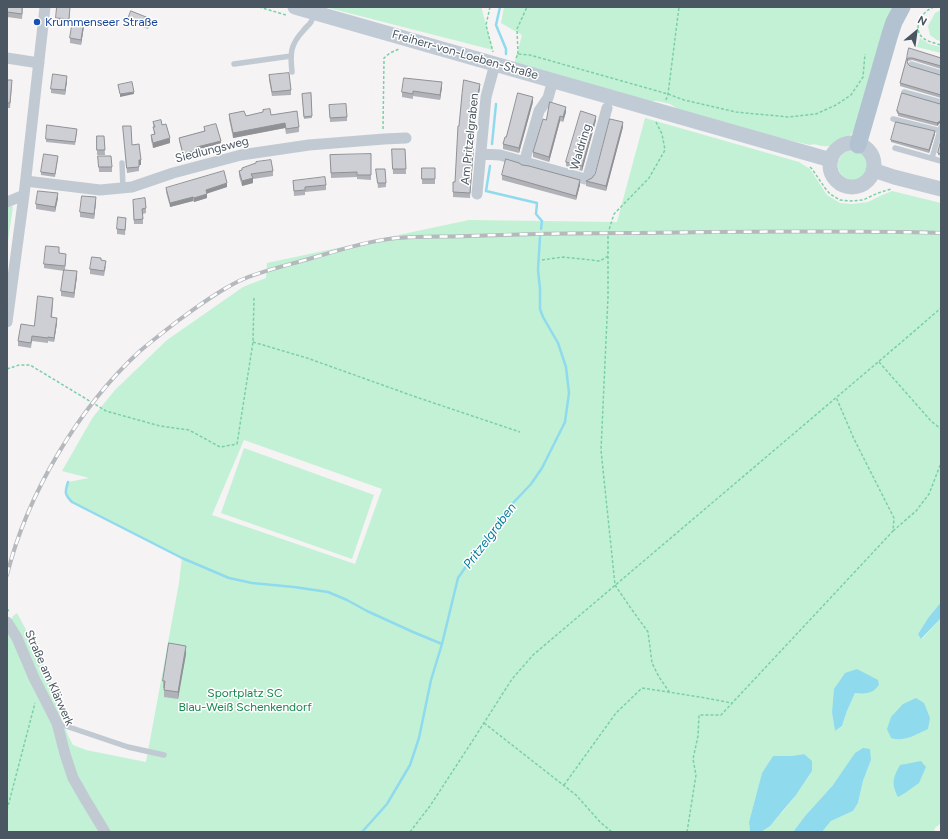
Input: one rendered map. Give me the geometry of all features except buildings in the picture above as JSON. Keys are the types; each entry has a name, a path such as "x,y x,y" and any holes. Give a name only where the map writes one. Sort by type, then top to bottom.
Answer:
{"main road":[{"name":"Freiherr-von-Loeben-Straße","path":"295,7 635,104 658,115 831,160"},
{"path":"858,145 890,34 894,22 902,7"},
{"path":"844,145 858,145 864,147 872,157 874,164 873,170 871,176 860,186 847,187 835,180 830,167 831,160 838,149 844,145"},
{"path":"873,170 941,189"}],"street":[{"path":"7,322 26,181 45,7"},
{"path":"7,58 39,62"},
{"name":"Am Pritzelgraben","path":"477,194 486,97 495,64"},
{"path":"524,163 539,111 548,98 553,80"},
{"name":"Waldring","path":"481,154 500,156 585,179 588,177 607,108"},
{"name":"Siedlungsweg","path":"26,181 100,190 132,187 173,173 240,155 309,145 406,138"},
{"path":"7,202 24,196"},
{"name":"Straße am Klärwerk","path":"7,622 17,638 57,724 65,754 74,778 105,832"}],"lane":[{"path":"292,72 291,51 295,40 311,22 314,13"},
{"path":"234,64 291,56"},
{"path":"911,64 941,73"},
{"path":"904,92 941,102"},
{"path":"893,119 941,130 932,158"},
{"path":"895,148 941,161"},
{"path":"122,163 123,188"},
{"path":"57,724 128,747 164,755"}],"path":[{"path":"490,7 486,25 495,64"},
{"path":"510,68 518,54 517,29 527,7"},
{"path":"670,692 659,678 652,663 648,632 615,585 602,450 608,297 608,233 614,214 649,178 665,150 658,115 668,94 679,7"},
{"path":"934,7 928,10 919,22 918,30 921,37 941,45"},
{"path":"384,139 384,58 390,53 401,48"},
{"path":"518,54 530,55 668,94 684,100 736,112 788,117 816,114 836,105 851,95 863,77 865,54"},
{"path":"806,165 812,169 830,194 840,200 863,200 890,189 897,190"},
{"path":"542,260 563,257 600,261 608,256"},
{"path":"7,369 19,365 30,364 106,411 160,426 189,430 220,447 237,444 253,342 254,298"},
{"path":"410,832 430,806 512,679 533,654 941,308"},
{"path":"253,342 307,358 520,432"},
{"path":"878,362 931,421 941,429"},
{"path":"836,397 854,439 894,518 893,531"},
{"path":"688,832 696,775 693,759 698,736 699,715 721,715 893,531 916,511 929,494 941,463"},
{"path":"7,612 10,608"},
{"path":"7,810 39,687"},
{"path":"564,785 616,713 642,688 732,703"},
{"path":"484,723 576,795 600,822 612,832"}],"green space":[{"path":"325,7 482,7 493,50"},
{"path":"504,7 895,7 854,131 848,137 832,146 821,146 813,144 810,145 753,132 684,113 670,104 657,101 644,101 514,64 522,35 501,23"},
{"path":"941,10 941,41 930,35 928,26 935,13"},
{"path":"920,38 929,44 941,47 941,53 917,47"},
{"name":"Sportplatz SC Blau-Weiß Schenkendorf","path":"645,118 799,162 810,169 827,195 840,203 852,204 868,202 892,191 941,203 941,602 928,618 918,634 922,639 941,618 941,823 935,828 934,832 822,832 831,821 853,811 858,803 863,781 871,760 833,785 805,816 793,832 761,832 783,812 812,771 804,754 773,756 762,774 749,822 750,832 7,832 7,629 13,616 17,613 44,665 58,709 73,745 86,750 146,762 179,583 182,557 72,502 66,493 68,482 89,478 62,471 93,417 115,390 167,340 243,287 266,278 267,263 469,220 617,222","holes":["244,440 382,489 355,564 212,515","857,669 855,693 842,726 835,731 832,713"]},
{"path":"853,150 864,154 868,165 864,176 853,180 842,176 838,165 842,154"},
{"path":"9,205 13,207 7,247 7,206"},
{"path":"244,448 374,495 352,559 221,513"}],"water":[{"path":"941,602 941,618 921,639 918,634 928,618"},
{"path":"857,669 878,680 879,685 868,693 855,693 842,726 835,731 832,713 834,689 845,673"},
{"path":"916,698 924,703 930,718 928,729 914,736 900,739 891,738 887,729 891,717 903,704"},
{"path":"863,748 870,749 871,760 863,781 858,803 853,811 831,821 822,832 793,832 805,816 833,785 855,753"},
{"path":"804,754 812,761 812,771 796,795 770,826 761,832 750,832 749,822 762,773 773,756"},
{"path":"921,761 926,767 919,783 898,797 894,788 894,781 900,765"}],"waterway":[{"name":"Pritzelgraben","path":"500,7 496,25 506,49 506,54"},
{"name":"Pritzelgraben","path":"492,144 496,104"},
{"name":"Pritzelgraben","path":"490,166 486,191 537,203 536,214 542,221 541,229"},
{"name":"Pritzelgraben","path":"362,832 387,804 410,765 419,738 431,680 442,644 458,578 497,522 531,484 542,468 565,422 569,393 566,367 558,343 540,309 538,270 540,237"},
{"path":"68,482 66,493 72,502 182,558 229,578 252,583 328,592 442,644"}],"railway":[{"path":"7,575 16,544 42,483 76,425 96,398 140,351 169,328 201,304 223,290 256,274 354,246 386,239 406,237 565,233 941,233"}],"place":[{"name":"Krummenseer Straße","path":"37,22"}]}
